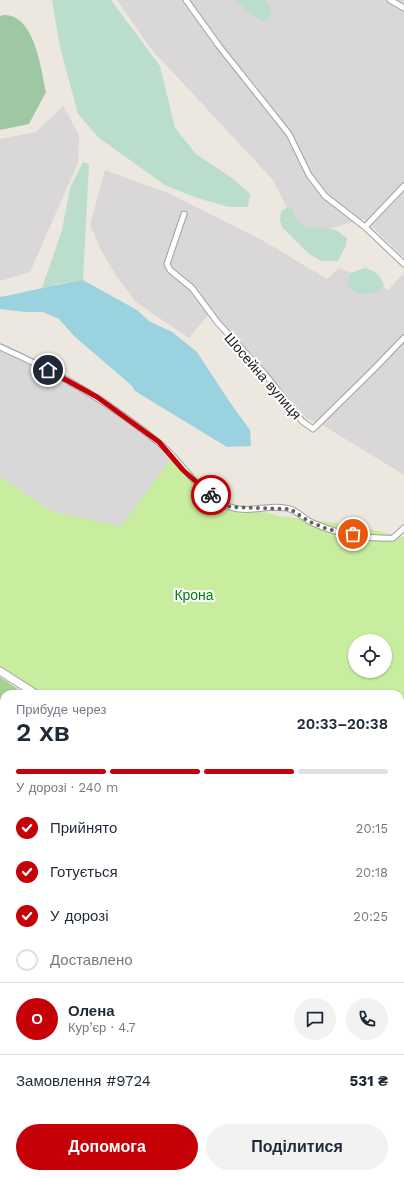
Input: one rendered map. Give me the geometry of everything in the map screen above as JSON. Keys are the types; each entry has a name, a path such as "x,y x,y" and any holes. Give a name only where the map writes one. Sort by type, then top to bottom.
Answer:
{"street":[{"path":"186,0 219,46 289,134 306,170 324,196 365,227 404,264"},
{"path":"390,0 404,8"},
{"path":"365,227 404,186"},
{"name":"Шосейна вулиця","path":"184,214 167,264 170,270 192,288 218,323 264,373 302,421 313,429 404,338"},
{"path":"0,347 85,389 159,442 200,486 217,500 230,507 290,509 310,522 327,529 383,539 393,538 404,528"},
{"path":"0,671 30,690"}],"shaded area":[{"path":"117,0 404,0 404,258 364,219 328,229 302,229 289,212 273,180 152,50"},
{"path":"63,106 79,135 78,163 30,272 0,281 0,139 36,132"},
{"path":"105,170 168,193 262,240 327,279 339,268 379,284 388,290 404,273 404,475 326,427 306,418 254,356 208,315 189,338 137,303 117,277 102,252 90,225"},
{"path":"0,342 67,375 106,398 153,434 175,454 121,527 53,512 0,477"}],"green space":[{"path":"52,0 111,0 160,66 175,128 196,154 232,178 250,194 248,207 229,207 197,198 165,185 99,138 78,114 60,47"},
{"path":"235,0 266,0 271,8 270,17 263,21 249,13"},
{"path":"4,15 14,17 23,24 30,33 39,58 46,92 29,124 0,130 0,16"},
{"path":"83,162 89,164 83,280 42,288 62,230 70,188"},
{"path":"291,206 297,221 308,228 321,227 336,230 347,238 346,245 338,261 322,261 309,254 282,227 280,220 281,211"},
{"path":"365,268 378,274 383,282 384,286 376,293 359,294 348,286 351,273"},
{"name":"Крона","path":"175,454 205,485 232,503 279,516 345,524 404,537 404,690 37,690 0,667 0,477 53,512 121,526"},
{"path":"0,677 19,690 0,690"}],"water":[{"path":"83,280 137,310 149,321 172,332 197,352 250,430 251,446 227,447 135,391 131,385 74,336 59,319 43,312 25,312 0,309 0,297"}],"way so far":[{"path":"211,495 230,507 241,509 290,509 310,522 327,529 353,534"}],"route":[{"path":"48,370 85,389 159,442 183,470 211,495"}]}
